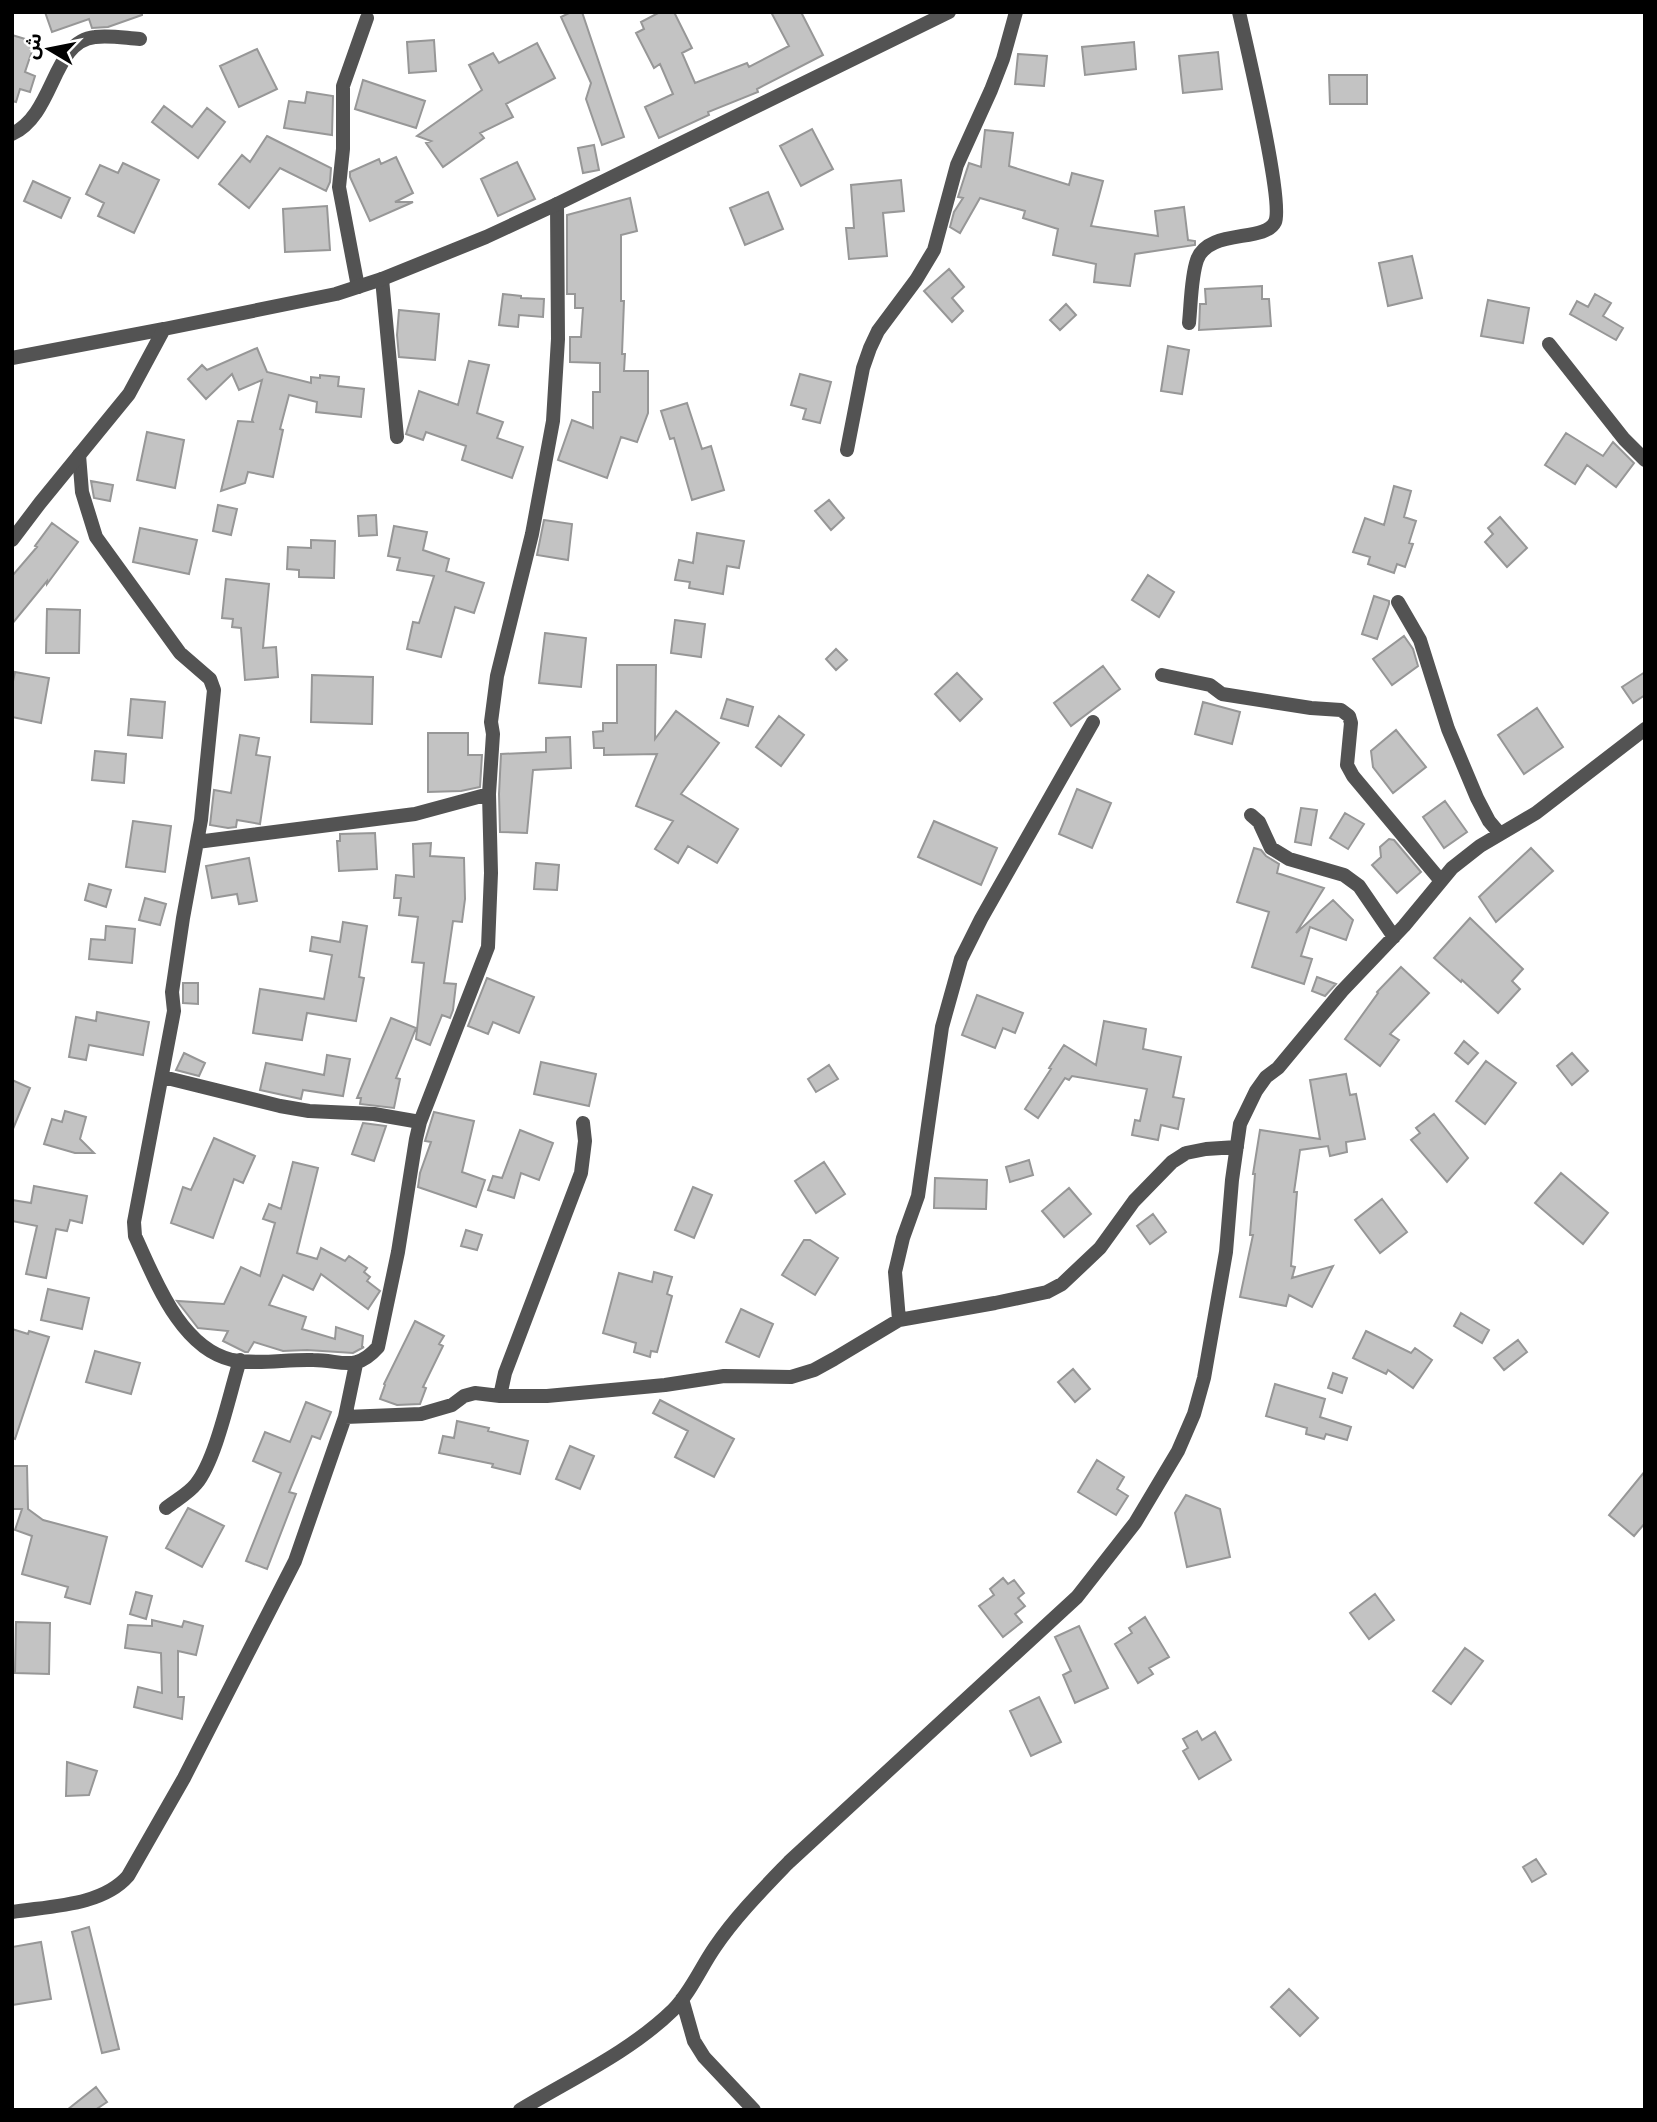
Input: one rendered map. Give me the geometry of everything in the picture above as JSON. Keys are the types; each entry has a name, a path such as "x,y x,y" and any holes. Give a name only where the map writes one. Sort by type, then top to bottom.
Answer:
{"street":[{"path":"12,358 336,294 382,279 486,237 557,204 950,12"},
{"path":"846,450 863,368 870,348 878,331 916,281 934,250 957,165 1003,59 1016,12"},
{"path":"1189,323 1197,258 1203,249 1218,241 1268,229 1275,222 1277,209 1267,146 1240,12"},
{"path":"358,287 339,187 343,149 343,86 368,18"},
{"path":"12,134 38,110 71,48 94,37 140,39"},
{"path":"79,455 82,492 96,537 173,644 210,679 214,690 201,820 172,992 174,1011 134,1222 135,1236 180,1324 215,1353 232,1360 312,1360 356,1364 378,1347 398,1252 415,1139 488,947 491,873 489,794 493,734 491,722 497,676 532,534 553,421 558,340 557,204"},
{"path":"382,279 397,437"},
{"path":"12,540 129,394 164,329"},
{"path":"1549,344 1624,439 1645,460"},
{"path":"1398,603 1420,640 1448,729 1476,798 1500,834"},
{"path":"1162,675 1210,685 1222,694 1340,710 1349,716 1351,723 1347,765 1353,776 1441,881"},
{"path":"899,1320 895,1272 903,1238 918,1196 942,1027 961,959 1093,722"},
{"path":"520,2110 623,2049 673,2010 715,1947 789,1862 1077,1597 1135,1523 1178,1451 1194,1414 1204,1378 1226,1252 1240,1124 1256,1091 1452,868 1480,846 1536,813 1645,729"},
{"path":"197,842 415,814 489,794"},
{"path":"1251,815 1259,822 1271,848 1289,859 1344,875 1359,886 1394,937"},
{"path":"163,1077 280,1106 309,1111 374,1114 420,1122"},
{"path":"499,1396 505,1373 581,1173 585,1141 583,1123"},
{"path":"345,1417 421,1414 452,1405 470,1394 547,1396 665,1385 724,1376 791,1377 814,1370 899,1320 1047,1292 1062,1284 1100,1248 1134,1201 1172,1162 1186,1153 1237,1147"},
{"path":"166,1507 198,1482 208,1464 240,1360"},
{"path":"12,1912 101,1895 119,1886 128,1876 184,1778 295,1561 345,1417 356,1364"},
{"path":"682,1999 694,2041 704,2057 754,2110"}],"building":[{"path":"45,12 142,12 142,15 108,27 92,28 89,19 52,32"},
{"path":"571,12 582,12 624,137 602,145 586,99 591,83 561,17"},
{"path":"660,12 674,12 692,48 682,53 695,83 747,63 749,67 789,46 771,12 801,12 823,55 757,89 758,92 708,112 709,115 659,138 645,107 673,94 660,64 654,68 636,33 644,29 641,22"},
{"path":"12,35 35,42 25,72 35,76 30,92 20,89 16,102 12,101"},
{"path":"434,40 436,71 409,73 407,42"},
{"path":"1134,42 1136,69 1085,75 1082,47"},
{"path":"537,43 555,78 506,104 513,117 480,133 484,138 443,167 426,143 431,141 417,136 482,90 469,65 493,53 499,63"},
{"path":"257,49 277,89 239,107 220,66"},
{"path":"1218,52 1222,89 1183,93 1179,56"},
{"path":"1018,54 1047,56 1044,86 1015,84"},
{"path":"1329,75 1367,75 1367,104 1330,104"},
{"path":"363,80 425,101 416,128 355,109"},
{"path":"307,92 333,96 332,135 284,128 289,101 305,103"},
{"path":"164,106 192,127 207,108 225,122 198,158 152,122"},
{"path":"812,129 833,169 801,186 780,146"},
{"path":"985,130 1013,133 1009,166 1069,185 1072,173 1103,181 1091,226 1158,236 1155,211 1184,207 1188,240 1195,241 1195,245 1135,254 1130,286 1094,282 1096,264 1053,255 1058,229 1023,218 1025,211 980,198 960,233 950,227 954,212 963,198 958,197 969,163 981,167"},
{"path":"267,136 331,168 326,191 280,168 249,208 219,184 242,155 250,162"},
{"path":"594,145 599,170 583,173 578,148"},
{"path":"396,157 413,193 395,202 413,202 370,221 350,172 379,159 381,164"},
{"path":"517,162 535,199 498,216 481,179"},
{"path":"123,163 159,180 134,233 98,216 104,203 86,194 100,165 118,173"},
{"path":"901,180 904,211 883,213 887,256 849,259 846,228 854,228 851,185"},
{"path":"33,181 70,198 61,218 24,201"},
{"path":"768,192 783,229 745,245 730,208"},
{"path":"630,198 637,231 621,235 621,301 624,301 622,354 625,354 624,371 648,371 648,413 637,442 621,437 607,478 558,460 572,420 593,428 593,392 600,392 600,363 570,362 570,337 581,337 583,308 575,308 575,294 567,294 567,215"},
{"path":"327,206 330,250 285,252 283,209"},
{"path":"1412,256 1422,298 1388,306 1379,263"},
{"path":"949,269 964,287 952,298 963,311 952,322 924,291"},
{"path":"1262,286 1262,299 1269,299 1271,326 1199,330 1200,304 1206,304 1205,289"},
{"path":"503,294 544,299 543,317 519,315 518,327 499,325"},
{"path":"1595,294 1611,303 1603,316 1623,328 1616,340 1570,314 1577,301 1588,307"},
{"path":"1488,300 1529,308 1523,343 1481,336"},
{"path":"1066,304 1076,315 1060,330 1050,320"},
{"path":"399,310 439,314 435,360 399,357"},
{"path":"1168,346 1189,350 1182,394 1161,391"},
{"path":"257,348 267,372 311,383 311,377 320,378 320,375 339,377 338,386 364,389 361,417 316,412 317,402 289,395 280,429 283,430 273,477 248,472 245,483 221,491 238,421 253,422 262,380 239,390 232,374 206,399 188,379 202,365 207,370"},
{"path":"469,361 489,365 477,413 503,422 497,438 523,447 512,478 462,460 466,446 426,432 423,440 406,434 419,391 458,405"},
{"path":"800,374 831,382 820,423 803,419 806,409 791,405"},
{"path":"687,403 702,449 711,446 724,490 692,500 674,438 670,439 661,411"},
{"path":"147,432 184,440 175,488 137,480"},
{"path":"1566,433 1603,456 1613,442 1634,463 1616,487 1587,465 1575,484 1545,465"},
{"path":"91,481 113,485 110,501 94,498"},
{"path":"1394,486 1411,491 1404,517 1416,521 1409,543 1413,544 1405,567 1397,564 1394,573 1368,564 1370,557 1353,552 1365,518 1384,525"},
{"path":"829,500 844,518 831,530 815,511"},
{"path":"218,505 237,509 231,535 213,531"},
{"path":"376,515 377,535 359,536 358,516"},
{"path":"1500,517 1527,548 1507,567 1485,542 1493,534 1488,528"},
{"path":"544,520 572,524 568,560 537,555"},
{"path":"52,523 78,542 47,584 47,581 12,624 12,576 37,547 35,546"},
{"path":"394,526 427,532 423,550 449,559 446,571 484,583 474,613 455,607 441,657 407,649 413,622 419,623 434,576 397,570 400,558 388,556"},
{"path":"140,528 197,540 189,574 133,562"},
{"path":"697,533 744,541 739,568 727,566 723,594 689,588 690,582 675,580 679,560 693,563"},
{"path":"311,540 335,541 334,578 299,577 299,570 287,569 288,547 311,548"},
{"path":"1148,575 1174,592 1159,617 1132,600"},
{"path":"226,579 269,584 263,648 276,647 278,677 245,680 241,628 232,627 233,619 222,618"},
{"path":"1374,596 1389,601 1377,639 1362,634"},
{"path":"47,609 80,610 79,653 46,653"},
{"path":"675,620 705,624 701,657 671,653"},
{"path":"545,633 586,638 581,687 539,683"},
{"path":"1404,636 1413,649 1418,666 1392,685 1373,659"},
{"path":"836,649 847,660 836,670 826,659"},
{"path":"617,665 656,665 655,739 676,711 719,743 681,794 738,829 717,863 688,846 678,863 655,849 673,821 636,806 657,754 604,755 604,748 594,748 593,732 603,731 603,723 617,723"},
{"path":"1103,666 1120,689 1071,726 1054,703"},
{"path":"15,672 49,678 41,723 12,717"},
{"path":"1645,672 1645,695 1633,703 1622,687"},
{"path":"957,673 982,699 960,721 935,694"},
{"path":"312,675 373,677 372,724 311,722"},
{"path":"131,699 165,702 162,738 128,735"},
{"path":"727,699 753,707 748,726 721,718"},
{"path":"1203,702 1240,712 1232,744 1195,734"},
{"path":"1537,708 1563,747 1524,774 1498,735"},
{"path":"779,716 804,735 781,766 756,747"},
{"path":"1396,730 1426,767 1393,793 1373,767 1371,751"},
{"path":"428,733 468,733 468,755 482,755 480,787 461,791 428,792"},
{"path":"240,735 259,738 256,755 270,757 260,824 237,820 236,827 210,825 214,790 231,793"},
{"path":"570,737 571,768 533,770 527,833 500,832 501,754 546,752 546,738"},
{"path":"95,751 126,754 124,783 92,780"},
{"path":"1077,789 1111,803 1092,848 1059,834"},
{"path":"1445,801 1467,832 1444,848 1423,817"},
{"path":"1301,808 1317,810 1311,845 1295,842"},
{"path":"1345,813 1364,824 1348,849 1330,838"},
{"path":"133,821 171,826 165,872 126,867"},
{"path":"934,821 997,848 981,885 918,857"},
{"path":"375,833 377,869 339,871 337,841 340,841 340,834"},
{"path":"1389,839 1394,840 1421,872 1397,893 1372,865 1381,857 1380,847"},
{"path":"431,843 430,856 464,858 465,899 462,922 453,921 444,983 456,984 453,1010 450,1018 442,1015 430,1045 416,1039 424,963 412,962 418,917 399,915 401,898 394,898 396,875 414,877 413,844"},
{"path":"1254,848 1279,864 1277,873 1324,888 1296,933 1333,900 1353,920 1346,940 1310,927 1301,956 1312,959 1304,984 1252,967 1269,912 1237,902"},
{"path":"1531,848 1553,871 1496,922 1479,897"},
{"path":"249,858 257,901 239,904 237,894 212,898 206,866"},
{"path":"536,863 559,865 557,890 534,889"},
{"path":"89,884 111,890 106,907 85,900"},
{"path":"145,898 166,904 160,925 139,920"},
{"path":"1470,918 1523,969 1512,981 1520,989 1498,1013 1434,958"},
{"path":"343,922 367,926 359,977 364,978 356,1021 307,1013 302,1040 253,1033 260,989 324,999 332,955 310,951 312,937 340,942"},
{"path":"106,926 135,929 132,963 89,959 91,939 105,940"},
{"path":"1401,967 1429,993 1390,1034 1399,1040 1380,1066 1345,1039 1377,992"},
{"path":"1317,977 1336,984 1325,996 1312,991"},
{"path":"487,978 534,997 519,1033 493,1022 488,1034 468,1026"},
{"path":"183,983 198,983 198,1004 183,1003"},
{"path":"977,995 1023,1013 1015,1033 1003,1028 995,1048 962,1035"},
{"path":"97,1012 149,1022 143,1055 89,1045 86,1060 69,1057 76,1017 96,1021"},
{"path":"391,1018 416,1028 396,1078 400,1079 394,1108 360,1104 361,1098 357,1098"},
{"path":"1104,1021 1146,1029 1143,1049 1181,1057 1173,1097 1184,1099 1178,1129 1161,1125 1158,1140 1132,1135 1135,1120 1140,1121 1147,1089 1072,1076 1069,1080 1065,1078 1038,1118 1025,1109 1064,1045 1096,1065"},
{"path":"1464,1041 1478,1053 1468,1064 1455,1053"},
{"path":"184,1053 205,1063 199,1076 176,1070"},
{"path":"1572,1053 1588,1071 1572,1085 1557,1066"},
{"path":"327,1055 350,1059 343,1096 303,1090 301,1099 260,1090 266,1063 324,1075"},
{"path":"1486,1061 1516,1083 1485,1124 1456,1101"},
{"path":"541,1062 596,1074 589,1106 534,1094"},
{"path":"829,1065 838,1079 816,1092 808,1079"},
{"path":"1346,1074 1350,1095 1356,1094 1365,1139 1346,1142 1347,1152 1330,1156 1328,1146 1300,1150 1294,1192 1297,1192 1291,1266 1295,1267 1292,1278 1333,1266 1312,1307 1289,1295 1286,1306 1240,1297 1253,1235 1250,1235 1253,1174 1260,1130 1320,1139 1310,1080"},
{"path":"12,1080 30,1088 13,1129 12,1129"},
{"path":"65,1111 86,1117 80,1139 94,1153 75,1153 44,1144 52,1119 62,1122"},
{"path":"434,1112 474,1121 462,1172 485,1180 476,1207 418,1187 431,1142 425,1141"},
{"path":"1434,1114 1468,1158 1447,1182 1411,1140 1420,1133 1416,1128"},
{"path":"363,1123 386,1126 374,1161 352,1154"},
{"path":"520,1130 553,1143 539,1180 521,1173 514,1198 488,1190 493,1176 502,1178"},
{"path":"214,1138 255,1156 243,1183 234,1179 213,1238 171,1223 183,1187 191,1190"},
{"path":"1029,1160 1033,1175 1010,1182 1006,1167"},
{"path":"293,1162 318,1168 297,1253 317,1259 321,1248 345,1261 349,1256 367,1268 364,1272 370,1277 367,1281 380,1291 368,1309 321,1274 313,1290 283,1275 269,1305 306,1317 302,1329 335,1339 336,1327 363,1336 364,1347 353,1353 283,1351 254,1342 248,1352 245,1352 223,1341 228,1331 198,1328 177,1301 224,1304 241,1267 260,1276 275,1223 263,1219 269,1204 281,1209"},
{"path":"824,1162 845,1194 816,1213 795,1181"},
{"path":"1561,1173 1608,1213 1583,1244 1535,1203"},
{"path":"935,1178 987,1180 986,1209 934,1208"},
{"path":"34,1186 87,1196 82,1223 70,1220 67,1231 56,1229 46,1278 26,1274 37,1226 12,1221 12,1200 31,1203"},
{"path":"693,1187 712,1195 694,1238 675,1230"},
{"path":"1069,1188 1091,1214 1064,1237 1042,1211"},
{"path":"1382,1199 1407,1232 1380,1253 1355,1220"},
{"path":"1153,1214 1166,1232 1150,1244 1137,1226"},
{"path":"466,1230 482,1235 477,1250 461,1246"},
{"path":"804,1240 810,1240 838,1258 815,1295 782,1275"},
{"path":"654,1272 672,1277 667,1294 672,1296 657,1352 651,1351 650,1357 634,1352 636,1343 603,1333 619,1273 652,1282"},
{"path":"48,1289 89,1298 82,1329 41,1320"},
{"path":"741,1309 773,1324 759,1357 726,1342"},
{"path":"1461,1313 1489,1330 1482,1343 1454,1326"},
{"path":"415,1321 444,1336 439,1344 443,1346 423,1387 426,1388 420,1404 397,1405 380,1399 384,1384"},
{"path":"12,1329 49,1337 15,1439 12,1438"},
{"path":"1366,1331 1411,1353 1415,1348 1432,1360 1413,1388 1388,1370 1386,1374 1353,1358"},
{"path":"1518,1340 1527,1352 1504,1370 1494,1358"},
{"path":"95,1351 140,1363 131,1394 86,1382"},
{"path":"1073,1369 1090,1389 1075,1402 1058,1382"},
{"path":"1333,1373 1347,1378 1342,1393 1328,1388"},
{"path":"1275,1384 1325,1399 1320,1417 1351,1427 1347,1440 1326,1434 1324,1439 1306,1434 1307,1428 1266,1416"},
{"path":"660,1400 734,1439 714,1477 675,1457 688,1431 653,1413"},
{"path":"306,1402 331,1412 320,1439 312,1436 289,1492 296,1494 267,1569 246,1561 281,1473 253,1461 265,1432 290,1442"},
{"path":"457,1421 528,1441 520,1474 492,1467 493,1464 439,1453 443,1436 454,1438"},
{"path":"570,1446 594,1456 580,1489 556,1479"},
{"path":"1097,1460 1124,1477 1117,1489 1128,1496 1116,1515 1078,1492"},
{"path":"12,1466 27,1466 28,1509 43,1520 107,1537 90,1604 65,1597 68,1587 22,1574 32,1536 15,1530 22,1509 12,1509"},
{"path":"1645,1471 1645,1523 1634,1536 1609,1515"},
{"path":"1186,1495 1220,1509 1230,1557 1187,1567 1175,1513"},
{"path":"188,1508 224,1526 202,1567 166,1548"},
{"path":"1003,1578 1008,1584 1014,1580 1024,1593 1018,1598 1025,1606 1015,1614 1022,1622 1003,1637 979,1606 994,1595 990,1589"},
{"path":"136,1592 152,1596 146,1619 130,1614"},
{"path":"1375,1594 1394,1620 1369,1639 1350,1613"},
{"path":"1145,1617 1169,1657 1149,1668 1153,1674 1138,1683 1115,1644 1132,1633 1129,1628"},
{"path":"152,1620 182,1627 184,1621 203,1626 196,1655 178,1651 178,1697 184,1697 182,1719 134,1707 138,1687 162,1693 161,1653 125,1648 128,1625 152,1626"},
{"path":"16,1622 50,1623 49,1674 15,1673"},
{"path":"1079,1626 1108,1688 1075,1703 1063,1675 1071,1671 1055,1637"},
{"path":"1465,1648 1483,1661 1451,1704 1433,1691"},
{"path":"1039,1697 1061,1742 1031,1756 1010,1711"},
{"path":"1197,1731 1202,1740 1215,1732 1231,1760 1199,1779 1183,1751 1188,1748 1183,1739"},
{"path":"67,1762 97,1771 89,1795 66,1796"},
{"path":"1536,1859 1546,1874 1532,1882 1523,1867"},
{"path":"89,1927 119,2049 102,2053 72,1932"},
{"path":"41,1942 51,1999 12,2005 12,1947"},
{"path":"1289,1989 1318,2018 1300,2036 1271,2007"},
{"path":"96,2087 107,2102 95,2110 67,2110"}]}
